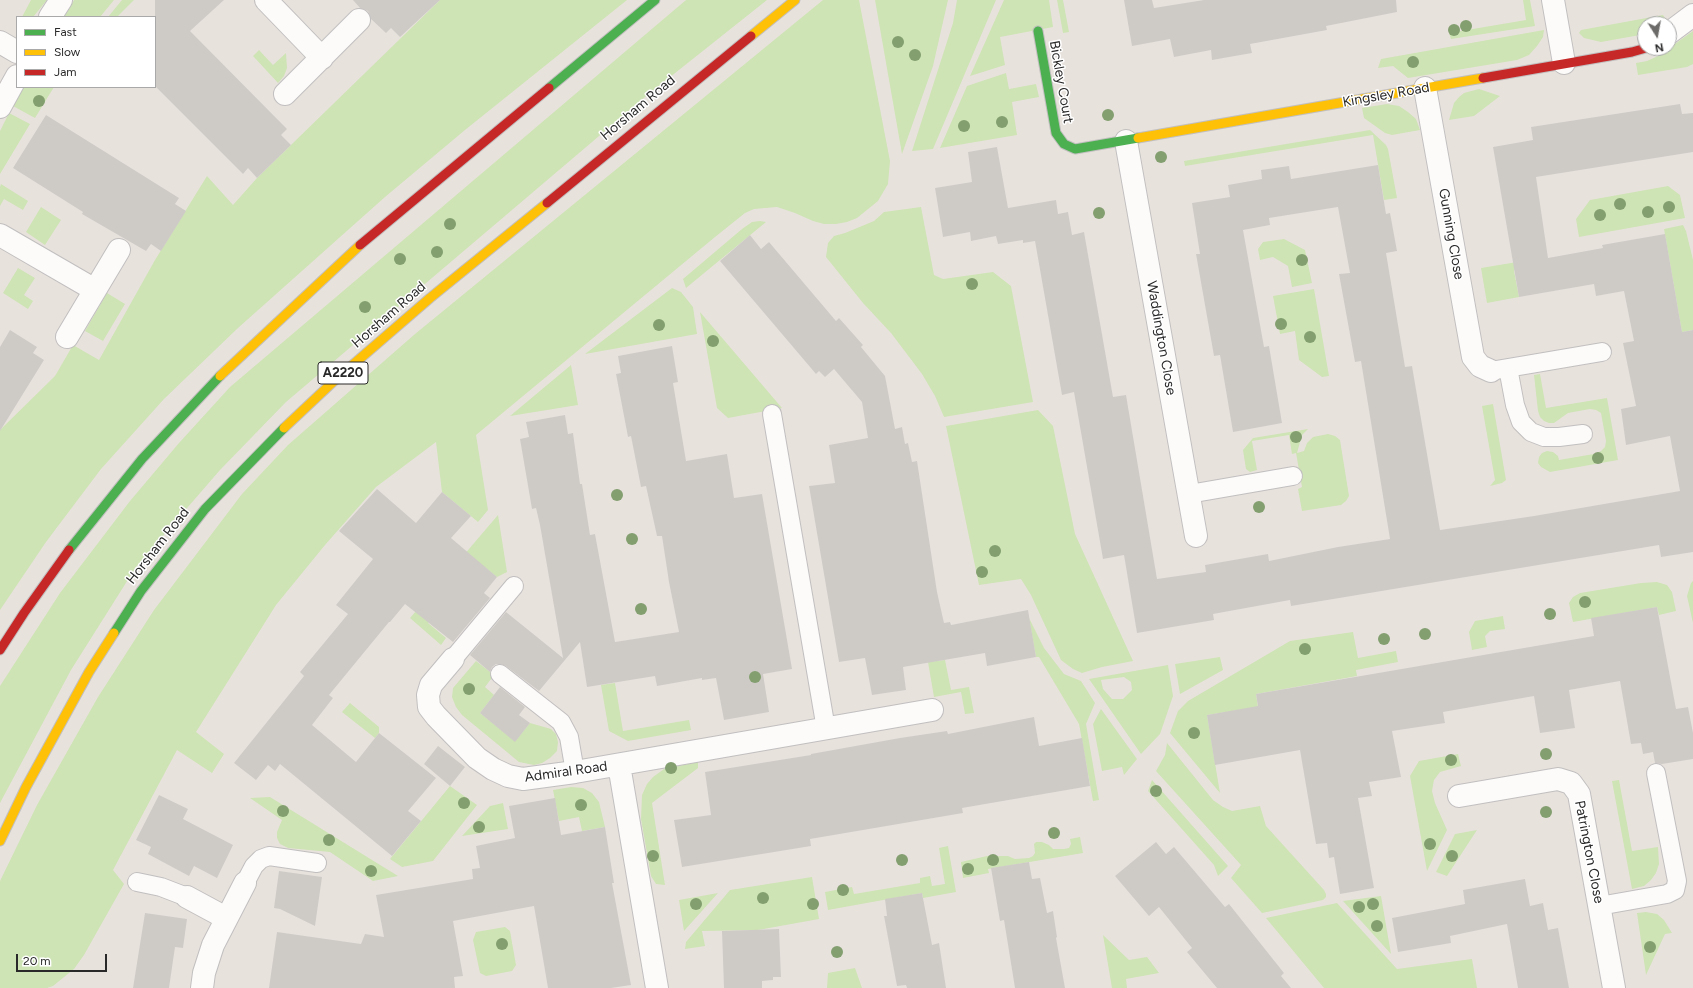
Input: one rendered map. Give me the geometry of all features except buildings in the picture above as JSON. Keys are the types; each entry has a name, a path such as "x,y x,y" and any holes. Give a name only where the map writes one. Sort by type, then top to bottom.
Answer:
{"main road":[{"path":"0,650 24,613 83,531 142,459 212,383 364,241 655,0"},
{"name":"Horsham Road","path":"0,841 26,787 89,672 141,590 205,508 268,443 334,380 436,293 795,0"},
{"name":"Bickley Court","path":"1038,31 1056,133 1064,144 1075,149 1126,141"},
{"name":"Kingsley Road","path":"1126,141 1637,51"}],"street":[{"path":"51,16 61,0"},
{"path":"266,0 322,58"},
{"path":"1553,0 1564,63"},
{"path":"1677,27 1693,15"},
{"path":"285,94 360,20"},
{"path":"0,42 16,51"},
{"path":"0,107 16,78"},
{"name":"Gunning Close","path":"1425,88 1473,357 1480,366 1500,370"},
{"name":"Waddington Close","path":"1126,141 1196,536"},
{"path":"0,235 95,290"},
{"path":"67,337 119,250"},
{"name":"Admiral Road","path":"453,660 431,685 428,695 429,707 477,758 493,769 508,776 523,779 619,765 932,710"},
{"name":"Admiral Road","path":"619,765 657,988"},
{"name":"Patrington Close","path":"1459,796 1558,779 1570,783 1579,794 1614,988"},
{"path":"202,988 204,972 213,945 245,883"},
{"path":"186,897 226,918"}],"lane":[{"path":"1583,434 1544,437 1530,432 1521,422 1500,370 1602,352"},
{"path":"772,414 826,729"},
{"path":"1189,494 1293,476"},
{"path":"453,660 514,586"},
{"path":"500,674 561,722 569,737 575,772"},
{"path":"1599,906 1667,894 1675,890 1677,881 1656,773"},
{"path":"245,883 254,866 269,856 317,863"},
{"path":"137,882 160,887 186,897"}],"green space":[{"path":"31,0 47,0 34,16 23,16"},
{"path":"74,0 114,0 101,16 65,16"},
{"path":"122,0 134,0 118,16 109,16"},
{"path":"440,0 627,0 465,130 385,197 238,328 164,399 101,469 46,542 0,610 0,430 55,376 73,345 99,360 155,260 207,176 233,205 257,178"},
{"path":"686,0 767,0 645,97 286,402 220,470 136,567 71,670 0,803 0,686 60,593 130,501 179,443 230,387"},
{"path":"823,0 859,0 890,161 888,184 878,201 857,218 836,224 824,224 813,221 777,207 754,209 745,213 715,237 476,435 488,510 478,522 442,492 436,442 376,487 325,545 276,605 196,732 224,754 212,773 177,750 113,870 124,884 84,955 74,969 53,986 47,988 0,988 0,881 37,805 98,697 154,610 242,494 288,445 415,334"},
{"path":"875,0 948,0 933,66 902,154"},
{"path":"957,0 996,0 933,149 912,151 953,23"},
{"path":"1004,0 1049,0 1053,27 1000,37 1005,65 970,76"},
{"path":"1057,0 1063,0 1069,32 1063,33"},
{"path":"1523,0 1530,0 1535,26 1451,39 1449,33 1526,20"},
{"path":"1637,20 1637,36 1601,42 1584,38 1579,33 1581,30"},
{"path":"1544,30 1543,37 1529,55 1517,60 1408,78 1393,66 1378,68 1381,59"},
{"path":"1693,31 1693,64 1687,67 1638,75 1636,63 1647,61 1658,56 1677,56 1677,42"},
{"path":"259,50 273,65 286,53 287,68 284,76 278,83 253,56"},
{"path":"1006,73 1009,89 1036,84 1039,97 1012,102 1017,135 940,148 967,86"},
{"path":"23,88 53,88 35,118 13,106"},
{"path":"1479,89 1500,96 1474,116 1449,120 1454,103 1459,97 1464,93"},
{"path":"1387,104 1399,106 1408,112 1416,119 1420,130 1392,135 1385,133 1364,118 1362,108"},
{"path":"9,113 30,124 0,174 0,131"},
{"path":"1370,130 1386,145 1388,149 1397,198 1384,200 1373,135 1185,166 1184,161"},
{"path":"1,184 28,201 23,210 4,199 0,206"},
{"path":"1668,186 1680,195 1685,218 1579,237 1576,219 1590,200"},
{"path":"41,207 61,220 45,245 26,232"},
{"path":"921,207 934,275 943,279 993,272 1011,286 1033,402 944,417 935,396 922,374 891,333 863,303 826,257 828,243 834,236 874,221 884,212"},
{"path":"752,222 766,222 686,288 683,279 742,229"},
{"path":"1683,225 1686,231 1693,260 1693,330 1682,332 1664,229"},
{"path":"1284,239 1305,250 1312,283 1292,287 1288,266 1273,257 1260,260 1258,249 1263,242"},
{"path":"1523,261 1514,271 1519,297 1487,303 1481,268"},
{"path":"18,268 35,278 24,295 33,301 28,309 3,293"},
{"path":"672,288 681,292 693,307 697,334 585,354"},
{"path":"1314,289 1329,376 1322,377 1299,360 1295,331 1280,334 1273,296"},
{"path":"107,293 125,304 103,341 85,331"},
{"path":"700,312 782,408 728,418 717,408"},
{"path":"571,365 578,405 510,416"},
{"path":"1540,374 1546,408 1607,398 1618,460 1550,472 1541,467 1538,463 1539,457 1542,453 1547,451 1553,452 1558,456 1559,460 1594,454 1601,451 1605,447 1606,441 1601,413 1596,410 1590,409 1568,413 1554,423 1544,421 1540,417 1534,375"},
{"path":"1493,404 1506,480 1502,483 1490,486 1495,480 1482,406"},
{"path":"1038,410 1053,426 1075,534 1133,661 1102,667 1082,673 1073,669 1061,660 1031,595 1021,579 979,585 946,426"},
{"path":"1308,429 1302,435 1297,453 1304,451 1307,443 1313,437 1328,434 1335,436 1340,440 1349,496 1341,505 1302,511 1298,489 1302,487 1296,453 1292,454 1289,435 1252,441 1257,470 1250,472 1246,469 1243,450 1253,438"},
{"path":"498,515 507,572 497,577 479,563 428,623 446,638 441,645 410,618"},
{"path":"1693,581 1693,623 1687,596"},
{"path":"1657,582 1667,585 1672,592 1676,611 1659,615 1657,607 1573,622 1569,603 1573,597 1580,593 1641,583"},
{"path":"1503,616 1505,629 1490,631 1485,636 1487,647 1472,650 1469,632 1475,621"},
{"path":"1029,618 1044,648 1064,674 1081,681 1095,703 1086,724 1099,800 1093,801 1079,724 1039,657 1036,657"},
{"path":"1353,632 1358,658 1396,651 1398,662 1356,670 1357,676 1256,694 1258,707 1207,715 1220,793 1170,733 1178,711 1188,701 1290,641"},
{"path":"1220,657 1223,670 1180,694 1175,664"},
{"path":"945,660 951,690 969,687 974,713 965,714 961,692 934,697 928,662"},
{"path":"476,661 494,675 485,687 494,695 480,713 515,741 530,723 551,729 556,734 558,742 557,751 550,758 542,763 534,765 519,762 462,715 456,707 452,697 453,688"},
{"path":"1168,665 1173,696 1160,734 1141,754 1089,679","holes":["1124,677 1131,682 1132,690 1123,699 1112,699 1103,689 1101,680"]},
{"path":"615,683 623,731 689,720 691,730 628,741 609,731 601,685"},
{"path":"350,703 379,727 379,733 375,738 342,712"},
{"path":"1101,709 1137,759 1124,775 1122,767 1102,771 1093,724"},
{"path":"1167,743 1213,800 1223,807 1232,811 1260,806 1266,826 1324,890 1326,897 1323,900 1262,913 1231,878 1241,865 1156,771 1165,755"},
{"path":"1458,754 1461,766 1440,772 1434,780 1432,791 1435,803 1447,830 1427,871 1410,776 1419,761"},
{"path":"698,762 698,768 652,803 665,885 656,884 651,876 641,819 642,795 647,784 653,777 664,769"},
{"path":"1152,780 1228,866 1218,876 1214,865 1148,791"},
{"path":"1619,780 1632,851 1658,847 1659,864 1656,873 1644,886 1632,889 1612,781"},
{"path":"450,786 477,805 433,861 402,867 390,859"},
{"path":"571,787 583,788 592,793 599,802 605,827 582,831 579,817 559,821 553,790"},
{"path":"270,797 398,876 373,881 330,852 288,848 280,844 277,838 277,832 282,820 250,798"},
{"path":"503,803 508,829 462,836 490,806"},
{"path":"1477,830 1447,876 1436,872 1455,834"},
{"path":"1080,837 1083,853 988,869 989,873 963,878 961,862 987,856 1008,856 1015,859 1029,858 1035,853 1034,844 1036,842 1042,842 1049,845 1053,849 1064,849 1069,848 1071,844 1070,839"},
{"path":"948,846 956,892 923,898 922,893 828,910 825,892 852,887 854,894 920,883 920,878 930,876 932,886 945,884 939,848"},
{"path":"812,877 819,919 758,930 702,931 705,946 685,949 686,942 730,890"},
{"path":"718,893 684,931 679,900"},
{"path":"1381,896 1391,954 1343,901"},
{"path":"1337,903 1397,969 1472,959 1477,988 1324,988 1266,918"},
{"path":"1646,912 1657,914 1664,920 1672,933 1665,934 1646,975 1637,913"},
{"path":"505,927 510,931 516,965 512,971 486,976 480,973 473,940 476,932"},
{"path":"1103,935 1129,960 1147,957 1159,973 1126,979 1127,988 1112,988"},
{"path":"855,968 862,988 827,988 828,973"}],"traffic: fast":[{"path":"549,88 655,0"},
{"path":"1038,31 1056,133 1064,144 1075,149 1138,138"},
{"path":"69,550 142,459 220,376"},
{"path":"114,633 141,591 205,509 284,428"}],"traffic: slow":[{"path":"751,36 795,0"},
{"path":"1138,138 1483,78"},
{"path":"284,428 334,381 430,298 547,203"},
{"path":"220,376 360,245"},
{"path":"0,841 26,787 89,672 114,633"}],"traffic: jam":[{"path":"547,203 751,36"},
{"path":"1483,78 1637,51"},
{"path":"360,245 549,88"},
{"path":"0,650 24,613 69,550"}]}
